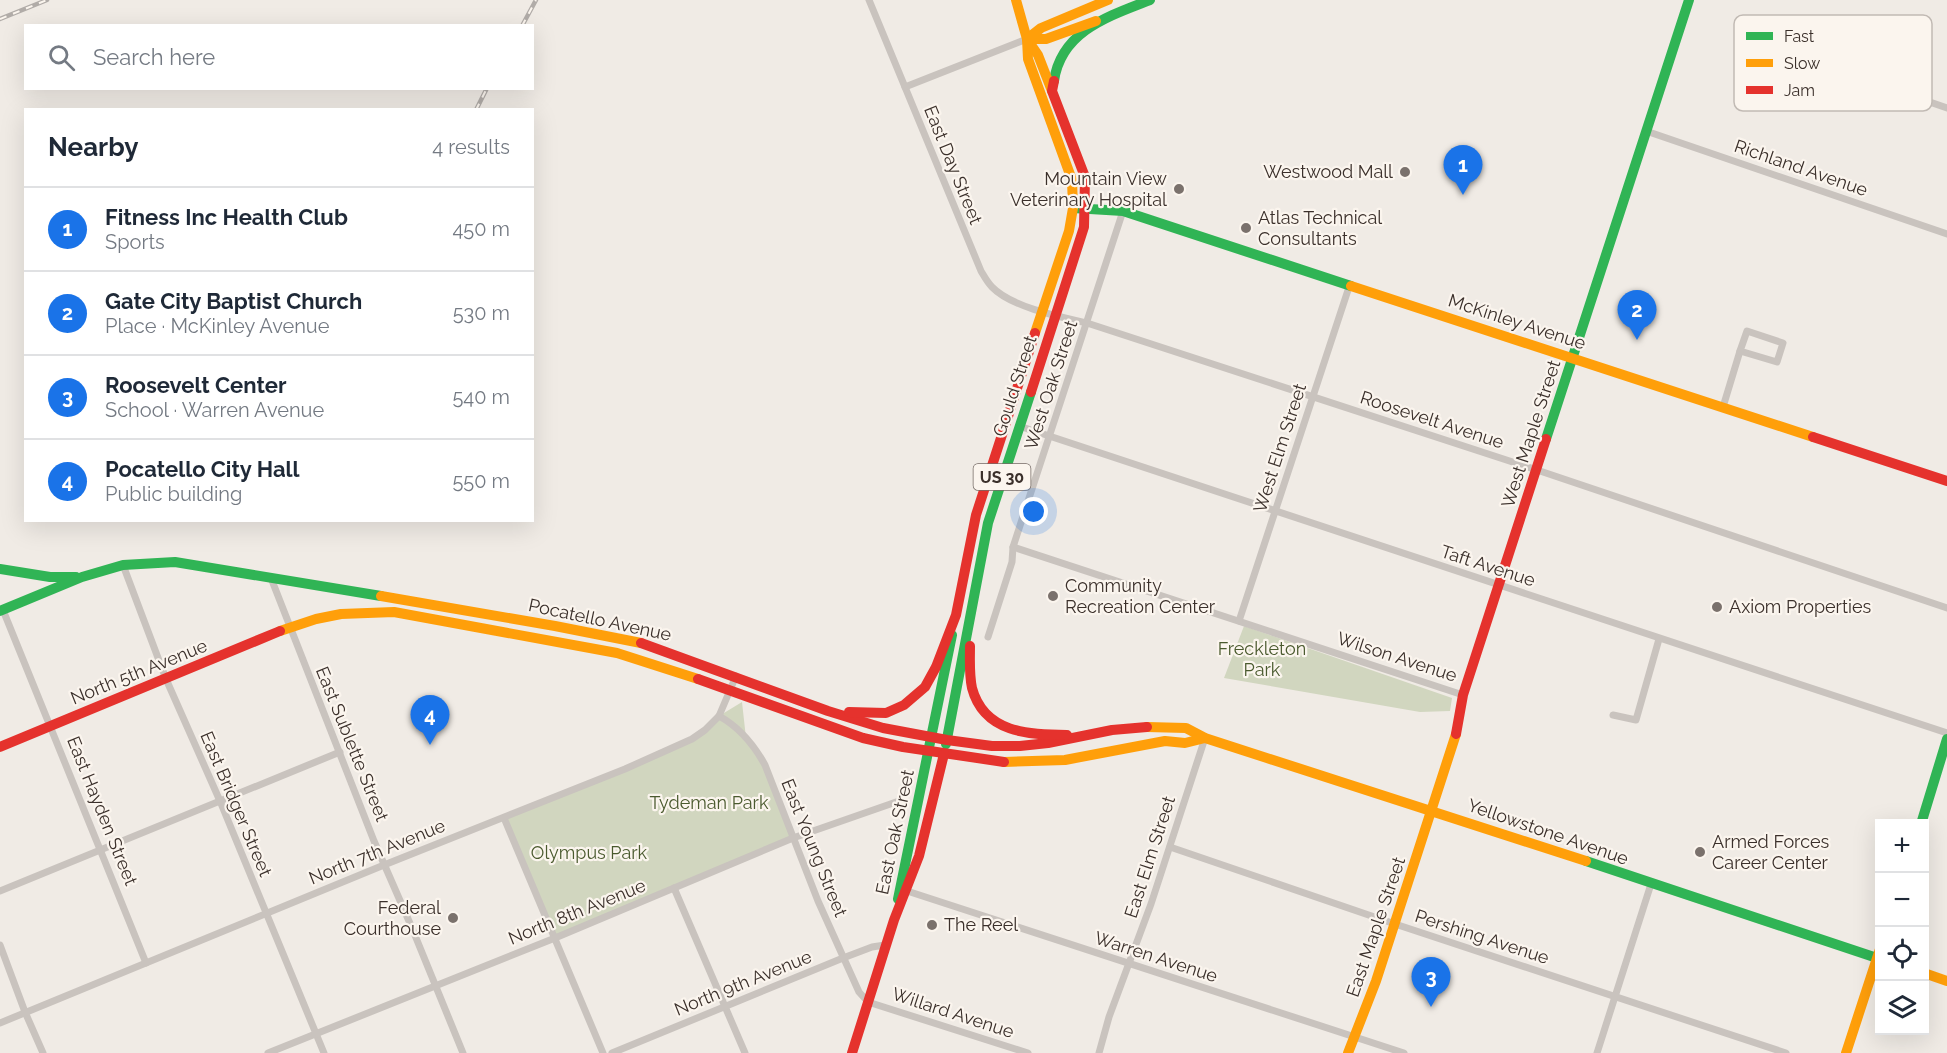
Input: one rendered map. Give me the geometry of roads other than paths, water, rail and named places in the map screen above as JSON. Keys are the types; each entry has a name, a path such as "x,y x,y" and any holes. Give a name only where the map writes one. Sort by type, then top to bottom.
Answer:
{"main road":[{"path":"1016,0 1027,39 1038,55 1052,92"},
{"path":"1027,39 1041,28 1108,0"},
{"path":"1027,39 1046,39 1150,0"},
{"name":"West Maple Street","path":"1432,810 1457,730 1463,695 1689,0"},
{"path":"1052,92 1060,56 1070,44 1102,19"},
{"name":"US 30","path":"1027,39 1028,59 1072,180 1073,208"},
{"name":"US 30","path":"1052,92 1085,177 1086,207"},
{"name":"Gould Street","path":"944,754 988,523 1084,227 1086,207"},
{"name":"McKinley Avenue","path":"1073,208 1123,211 1947,481"},
{"name":"Gould Street","path":"929,751 981,497 1069,231 1073,208"},
{"name":"Pocatello Avenue","path":"82,577 123,565 175,562 624,639 664,649 828,711 883,728 946,740"},
{"path":"0,569 50,577 82,577"},
{"path":"1,609 82,577"},
{"path":"974,593 969,668 974,694 982,708 1005,727 1024,734 1085,736"},
{"name":"Pocatello Avenue","path":"290,627 321,616 351,611 394,612 617,653 731,689 820,724 863,738 944,754"},
{"name":"US 30","path":"828,711 876,714 892,711 909,703 930,680 956,615"},
{"name":"North 5th Avenue","path":"0,747 290,627"},
{"name":"Yellowstone Avenue","path":"946,740 1020,746 1153,726 1186,728 1205,738 1432,810 1652,884 1875,954"},
{"name":"Yellowstone Avenue","path":"944,754 990,761 1041,763 1156,743 1185,743 1205,738"},
{"path":"1923,819 1947,739"},
{"name":"East Oak Street","path":"903,890 929,751"},
{"name":"East Oak Street","path":"852,1053 903,890 925,834 944,754"},
{"name":"East Maple Street","path":"1348,1053 1376,981 1432,810"},
{"path":"1846,1053 1875,967"},
{"path":"1929,975 1947,981"}],"street":[{"name":"East Day Street","path":"869,0 981,271 992,288 1019,303 1042,312"},
{"path":"905,87 1027,39"},
{"path":"1932,103 1947,108"},
{"name":"Richland Avenue","path":"1646,131 1947,234"},
{"name":"West Oak Street","path":"988,637 1012,562 1013,547 1123,211"},
{"name":"West Elm Street","path":"1239,621 1350,284"},
{"name":"Roosevelt Avenue","path":"1042,312 1087,322 1947,608"},
{"path":"1723,407 1740,351 1747,331 1783,343 1777,362 1740,351"},
{"name":"Taft Avenue","path":"1019,426 1947,733"},
{"name":"Wilson Avenue","path":"1013,547 1463,695"},
{"name":"East Bridger Street","path":"123,565 166,678 220,801 324,1053"},
{"name":"East Sublette Street","path":"271,578 313,690 463,1053"},
{"name":"East Hayden Street","path":"1,609 146,963"},
{"path":"1613,715 1636,720 1659,639"},
{"name":"North 7th Avenue","path":"0,1023 692,739 719,716 736,676"},
{"name":"East Young Street","path":"719,716 746,738 756,749 765,765 792,837 843,958 859,992 868,1002"},
{"name":"East Elm Street","path":"1099,1053 1109,1017 1170,847 1205,738"},
{"path":"0,891 340,752"},
{"name":"North 8th Avenue","path":"268,1053 555,938 792,837 899,801"},
{"path":"504,818 603,1053"},
{"name":"Pershing Avenue","path":"1170,847 1786,1053"},
{"path":"1597,1053 1652,884"},
{"path":"674,888 745,1053"},
{"name":"Warren Avenue","path":"903,890 1404,1053"},
{"path":"0,945 25,1012 44,1053"},
{"name":"North 9th Avenue","path":"612,1053 843,958 885,945"},
{"name":"Willard Avenue","path":"868,1002 1028,1053"}],"railway":[{"path":"0,19 47,0"},
{"path":"523,24 536,0"},
{"path":"477,108 486,90"}],"place":[{"name":"Westwood Mall","path":"1405,172"},
{"name":"Mountain View Veterinary Hospital","path":"1179,189"},
{"name":"Fitness Inc Health Club","path":"1463,195"},
{"name":"Atlas Technical Consultants","path":"1246,228"},
{"name":"Gate City Baptist Church","path":"1637,340"},
{"name":"Community Recreation Center","path":"1053,596"},
{"name":"Axiom Properties","path":"1717,607"},
{"name":"Pocatello City Hall","path":"430,745"},
{"name":"Armed Forces Career Center","path":"1700,852"},
{"name":"Federal Courthouse","path":"453,918"},
{"name":"The Reel","path":"932,925"},
{"name":"Roosevelt Center","path":"1431,1007"}],"park label":[{"name":"Freckleton Park","path":"1262,659"},
{"name":"Tydeman Park","path":"709,803"},
{"name":"Olympus Park","path":"589,853"}]}
